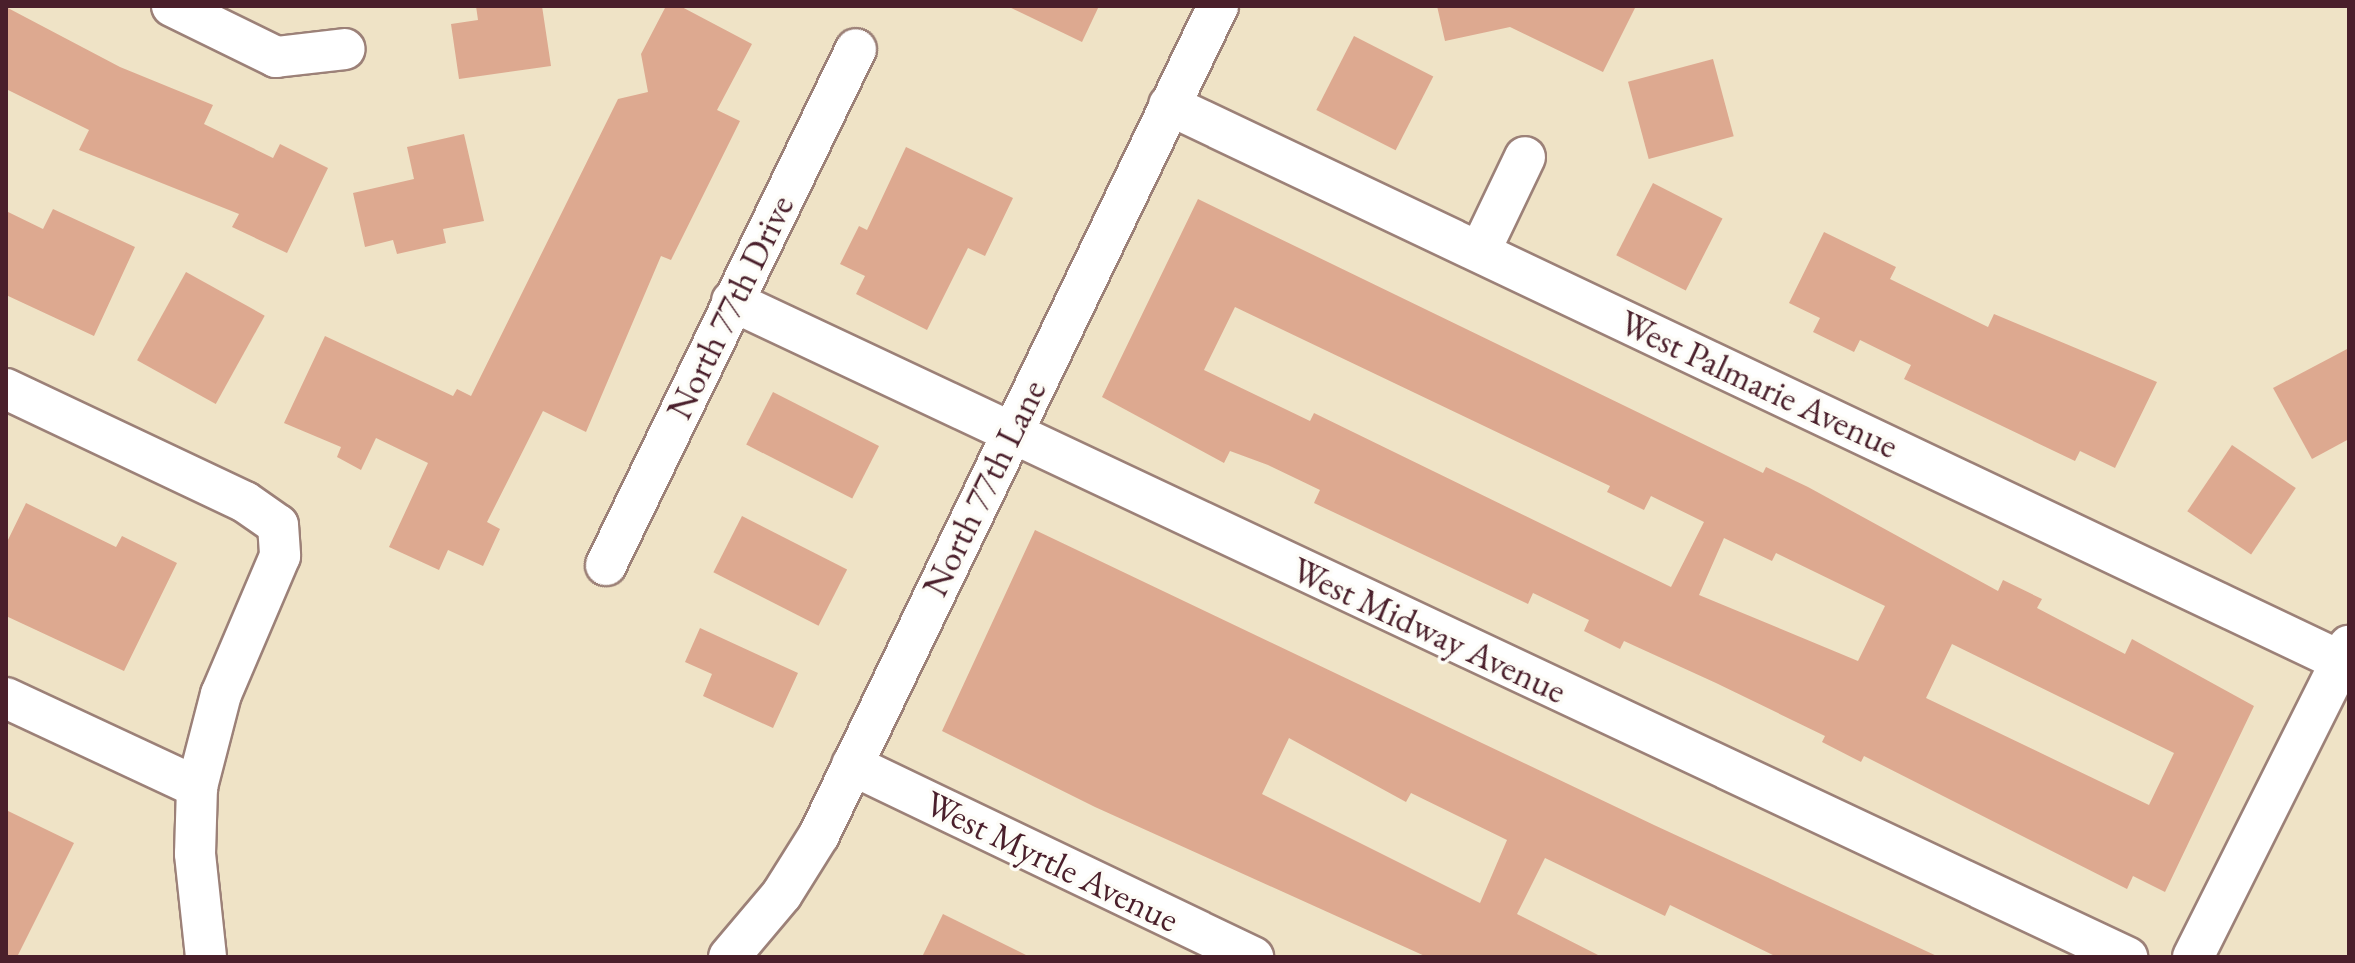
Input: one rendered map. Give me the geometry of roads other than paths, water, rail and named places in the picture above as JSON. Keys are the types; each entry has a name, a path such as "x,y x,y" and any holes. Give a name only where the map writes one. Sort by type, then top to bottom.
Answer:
{"street":[{"path":"172,6 276,57 345,49"},
{"name":"North 77th Lane","path":"729,957 782,894 852,765 1009,433 1218,6"},
{"name":"North 77th Drive","path":"606,565 856,49"},
{"name":"West Palmarie Avenue","path":"1169,105 2347,657"},
{"path":"1480,251 1525,157"},
{"name":"West Midway Avenue","path":"732,301 2127,957"},
{"path":"6,389 245,502 278,525 280,556 221,694 197,787 195,854 206,957"},
{"path":"2193,957 2347,657"},
{"path":"6,698 197,787"},
{"name":"West Myrtle Avenue","path":"852,765 1253,957"}]}
